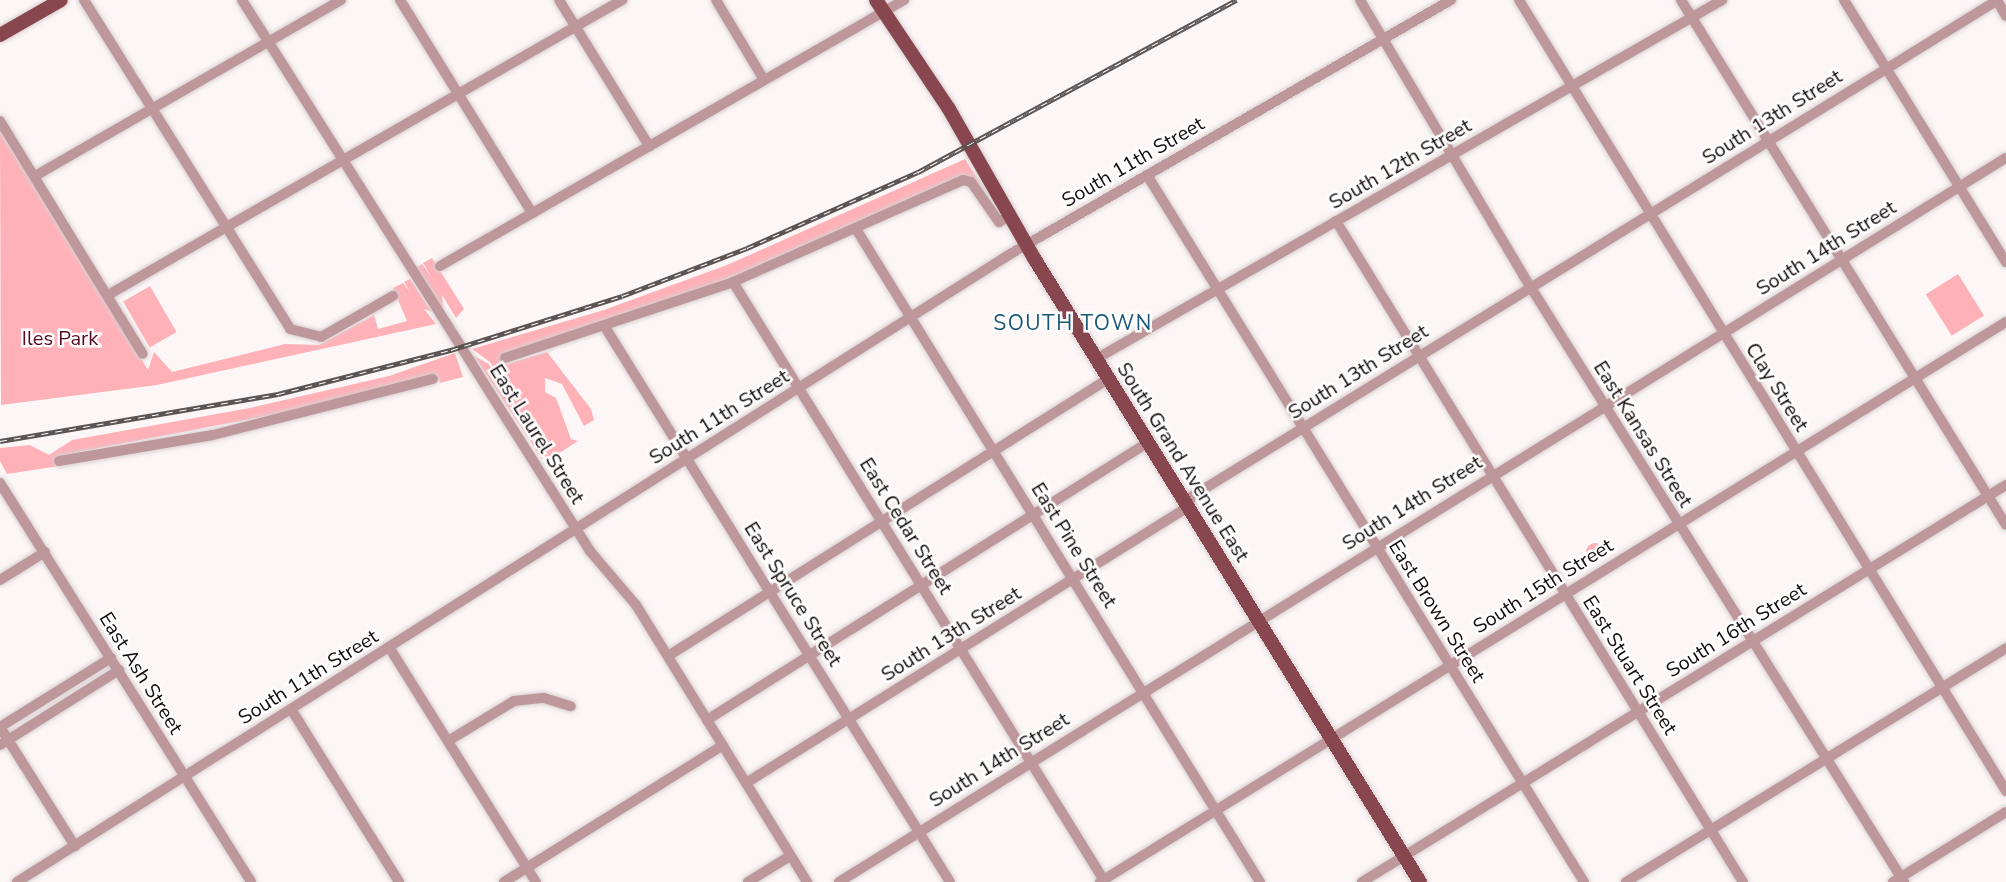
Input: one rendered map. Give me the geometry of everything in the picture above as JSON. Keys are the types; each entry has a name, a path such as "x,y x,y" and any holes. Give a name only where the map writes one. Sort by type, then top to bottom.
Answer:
{"main road":[{"path":"0,35 61,0"},
{"name":"South Grand Avenue East","path":"880,6 949,109 1026,245 1420,882"}],"street":[{"path":"84,0 285,323 310,339 393,296"},
{"name":"East Laurel Street","path":"242,0 576,529 636,605 807,882"},
{"path":"35,176 341,0"},
{"path":"400,0 532,213"},
{"path":"559,0 649,146"},
{"path":"108,295 622,0"},
{"path":"716,0 764,80"},
{"path":"440,266 764,80 880,6 904,0"},
{"name":"East Kansas Street","path":"1360,0 1450,156 1899,880"},
{"name":"South 11th Street","path":"17,882 1026,245 1451,0"},
{"name":"Clay Street","path":"1519,0 1570,87 2006,791"},
{"path":"1681,0 2006,525"},
{"name":"South 12th Street","path":"1096,359 1722,0"},
{"path":"1844,0 2006,262"},
{"path":"1997,0 2006,16"},
{"name":"South 13th Street","path":"746,783 1188,507 1191,497 1997,0"},
{"path":"0,121 143,354"},
{"name":"South 14th Street","path":"839,882 1257,619 2006,158"},
{"name":"East Brown Street","path":"1147,175 1584,882"},
{"path":"505,358 606,327 733,282 963,180 971,183 999,222 1009,216"},
{"name":"East Stuart Street","path":"1336,221 1743,882"},
{"name":"East Pine Street","path":"856,229 1144,691 1260,882"},
{"name":"East Cedar Street","path":"733,282 962,649 1103,881"},
{"name":"South 15th Street","path":"1103,881 1330,738 2006,322"},
{"name":"East Spruce Street","path":"606,327 950,882"},
{"path":"59,461 213,435 433,379"},
{"path":"668,656 1108,379"},
{"path":"707,720 1147,443"},
{"name":"East Ash Street","path":"0,483 249,881"},
{"name":"South 16th Street","path":"1362,882 2006,485"},
{"path":"0,580 45,552"},
{"path":"389,646 536,882"},
{"path":"1626,882 2006,648"},
{"path":"75,846 4,743 0,727 111,658"},
{"path":"4,743 119,670"},
{"path":"448,741 514,701 544,698 571,706"},
{"path":"291,709 399,882"},
{"path":"504,882 723,745"},
{"path":"1899,880 2006,812"},
{"path":"748,882 790,856"}],"green space":[{"name":"Iles Park","path":"0,132 148,370 154,352 172,372 285,344 319,345 374,315 378,329 407,321 393,288 403,283 436,324 157,385 1,405"},
{"path":"965,159 987,194 959,176 735,275 612,322 503,354 507,364 547,352 591,409 594,420 584,426 562,384 545,378 545,392 556,398 571,439 578,441 547,461 490,362 472,349 604,310 727,265"},
{"path":"432,258 464,309 456,318 423,263"},
{"path":"422,264 442,292 443,310 417,267"},
{"path":"1958,274 1984,316 1952,336 1926,294"},
{"path":"410,279 432,312 419,307 404,282"},
{"path":"150,286 177,332 150,347 123,302"},
{"path":"455,353 463,377 440,383 437,374 355,399 57,456 59,466 7,474 0,461 0,448 30,445 49,455 72,440 250,408 389,376"},
{"path":"474,356 489,364 543,459 542,459"},
{"path":"1591,543 1599,543 1604,548 1602,559 1591,561 1586,556 1586,548"}],"railway":[{"path":"0,441 278,394 451,350 622,296 747,248 918,172 1236,0"}],"district":[{"name":"SOUTH TOWN","path":"1073,323"}]}
